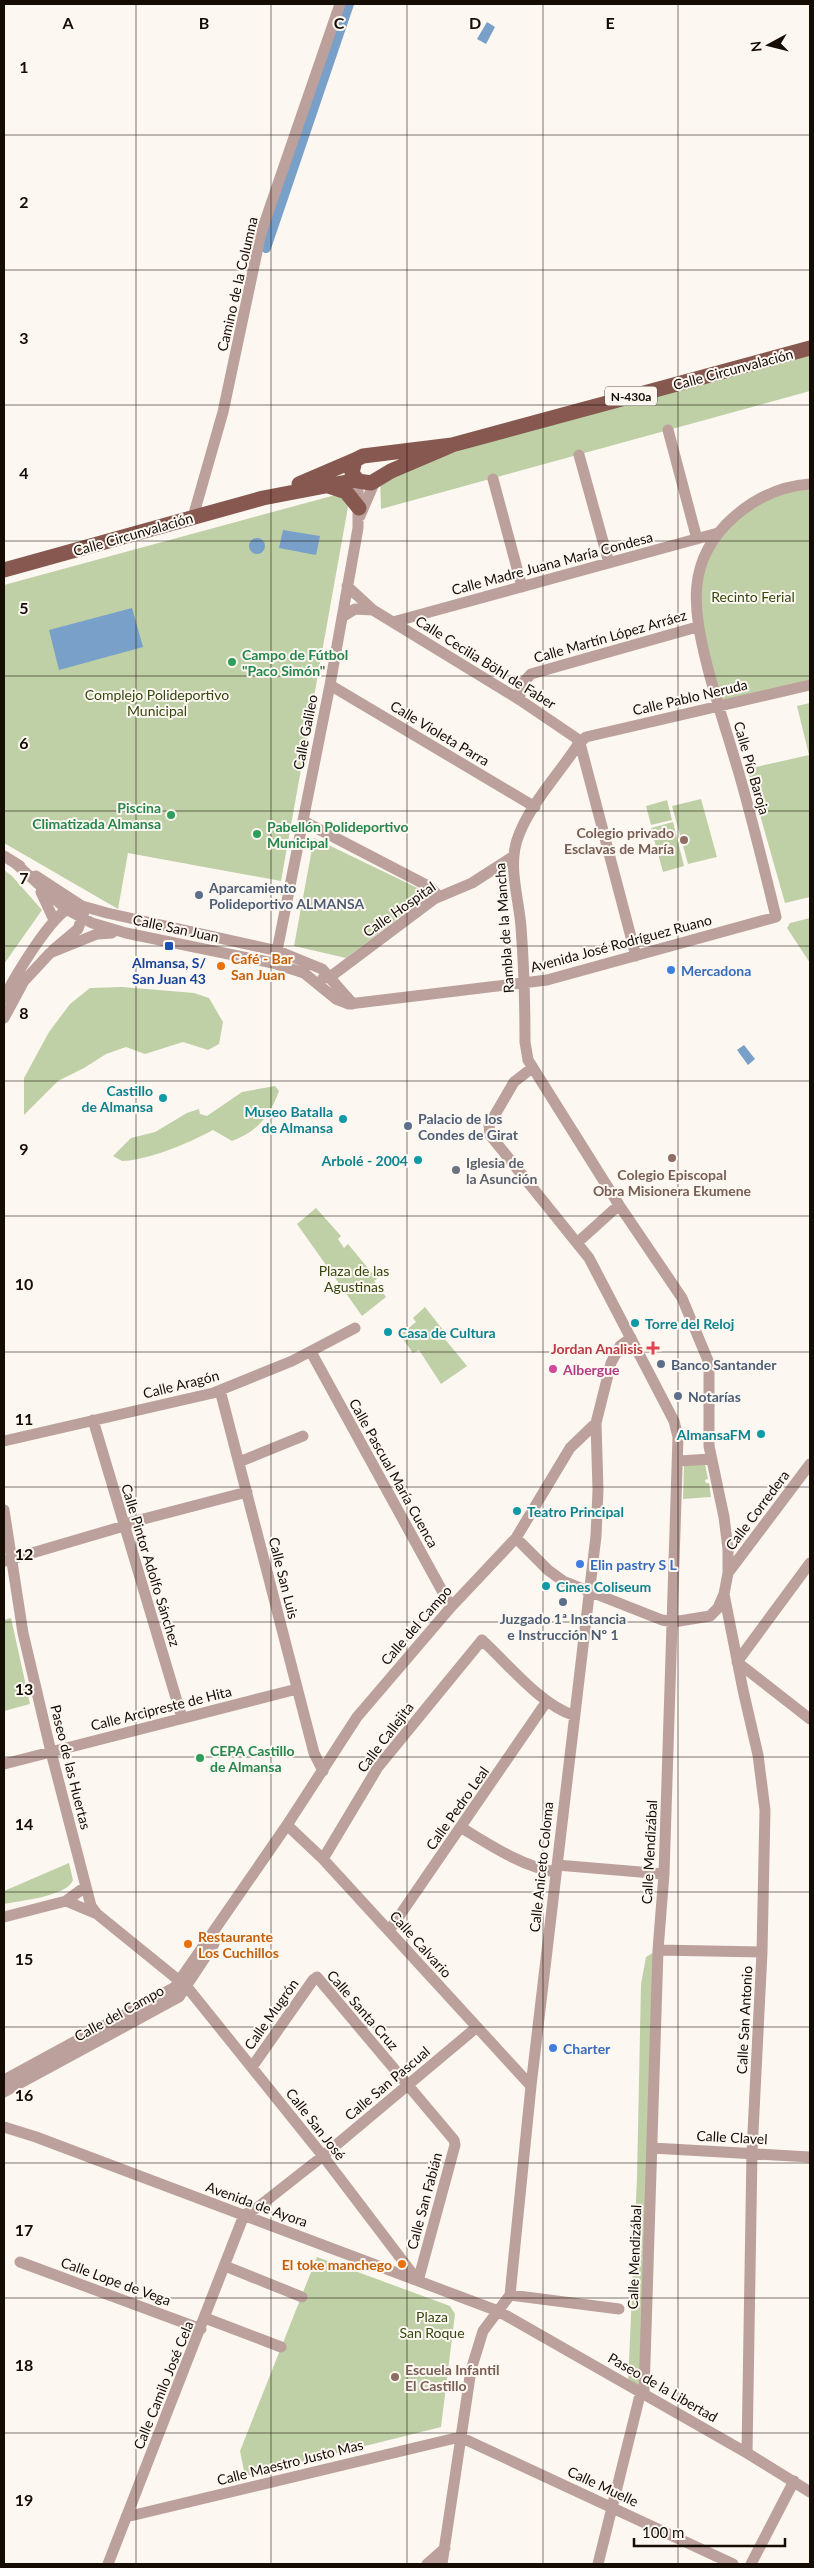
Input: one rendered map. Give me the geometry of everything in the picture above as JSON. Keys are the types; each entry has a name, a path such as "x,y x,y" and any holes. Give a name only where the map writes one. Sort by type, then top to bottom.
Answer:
{"main road":[{"name":"Calle Circunvalación","path":"452,445 810,348"},
{"name":"N-430a","path":"360,458 452,445"},
{"name":"N-430a","path":"376,479 452,445"},
{"name":"Calle Circunvalación","path":"263,498 360,458"},
{"path":"360,458 378,462 380,471 376,479 366,484 358,481 352,473 360,458"},
{"name":"Calle Circunvalación","path":"4,570 263,498 358,481"},
{"path":"326,486 346,492 359,513"}],"street":[{"name":"Camino de la Columna","path":"193,517 223,412 262,233 340,4"},
{"path":"668,430 697,539"},
{"path":"579,455 609,563"},
{"name":"Calle Galileo","path":"359,513 376,479"},
{"path":"493,479 522,587"},
{"name":"Calle Galileo","path":"278,951 342,616 359,513 358,481"},
{"path":"718,533 744,509 768,494 791,486 810,484"},
{"name":"Calle Madre Juana María Condesa","path":"393,622 718,533"},
{"name":"Calle Pío Baroja","path":"718,533 704,554 698,575 695,602 697,627 738,771 776,917"},
{"name":"Calle Cecilia Böhl de Faber","path":"347,586 373,610 567,730 579,743"},
{"path":"342,616 355,609 373,610"},
{"name":"Calle Martín López Arráez","path":"520,700 521,684 531,674 697,627"},
{"name":"Calle Violeta Parra","path":"330,685 535,807"},
{"name":"Calle Pablo Neruda","path":"579,743 591,735 810,686"},
{"path":"579,743 636,956"},
{"name":"Rambla de la Mancha","path":"579,743 520,832 514,856 524,984 525,1042 532,1068 619,1205 682,1298 703,1346 709,1363 708,1433 710,1460 724,1517 728,1573"},
{"path":"303,821 430,887 439,897"},
{"name":"Calle Hospital","path":"330,977 439,897 466,886 514,856"},
{"path":"9,859 32,881 76,912"},
{"path":"4,1018 24,981 50,953 78,929 76,912 9,859"},
{"path":"32,881 45,898 54,920"},
{"path":"4,998 14,979 54,920 76,912"},
{"name":"Calle San Juan","path":"76,912 107,914 278,951 317,966 330,977 353,1004"},
{"name":"Calle San Juan","path":"76,912 126,932 274,964 322,978 330,977"},
{"name":"Avenida José Rodríguez Ruano","path":"353,1004 524,984 636,956 776,917"},
{"path":"50,953 97,934 126,932"},
{"path":"274,964 282,960 278,951"},
{"name":"Calle San Juan","path":"304,973 342,1002 353,1004"},
{"name":"Calle Mendizábal","path":"532,1068 514,1082 489,1125 490,1135 578,1242 624,1324 676,1426 679,1461 664,1874 658,1950 643,2392 598,2564"},
{"path":"578,1242 619,1205"},
{"name":"Calle Aragón","path":"4,1441 220,1390 312,1352 355,1328"},
{"name":"Calle Aniceto Coloma","path":"510,2295 531,2086 597,1515 596,1423 611,1363 620,1346 631,1338"},
{"name":"Calle Pascual María Cuenca","path":"312,1352 451,1607"},
{"name":"Calle San Luis","path":"220,1390 314,1753 323,1771"},
{"name":"Calle Pintor Adolfo Sánchez","path":"93,1420 182,1718"},
{"name":"Calle del Campo","path":"4,2092 179,1997 183,1984 357,1717 451,1607 516,1538 570,1448 596,1423"},
{"path":"239,1462 304,1436"},
{"path":"679,1461 710,1460"},
{"name":"Calle Corredera","path":"728,1573 810,1464"},
{"path":"8,1560 132,1522 247,1492"},
{"name":"Paseo de las Huertas","path":"4,1510 8,1560 23,1633 51,1752 91,1906 97,1914 183,1984"},
{"path":"516,1538 552,1574 588,1592 662,1620 673,1622 710,1616 718,1608 724,1594 728,1573"},
{"path":"810,1563 737,1662 810,1719"},
{"name":"Calle San Antonio","path":"724,1594 758,1755 764,1794 762,1952 752,2152 747,2453"},
{"name":"Calle Callejita","path":"323,1859 378,1767 482,1640 547,1701"},
{"name":"Calle Arcipreste de Hita","path":"4,1764 297,1689"},
{"path":"547,1701 562,1711 573,1715"},
{"name":"Calle Pedro Leal","path":"389,1931 462,1828 547,1701"},
{"name":"Calle Calvario","path":"287,1825 323,1859 531,2086"},
{"path":"462,1828 543,1870 664,1874"},
{"path":"4,1917 66,1901 85,1887"},
{"path":"66,1901 97,1914"},
{"path":"658,1950 762,1952"},
{"name":"Calle Mugrón","path":"252,2068 314,1977"},
{"name":"Calle Santa Cruz","path":"314,1977 320,1978 409,2085"},
{"name":"Calle del Campo","path":"4,2080 183,1984"},
{"name":"Calle San José","path":"183,1984 322,2156 418,2281"},
{"name":"Calle San Pascual","path":"244,2215 257,2208 322,2156 476,2027"},
{"name":"Calle San Fabián","path":"409,2085 455,2142 418,2281"},
{"name":"Avenida de Ayora","path":"4,2127 36,2137 498,2311"},
{"name":"Calle Clavel","path":"652,2148 752,2152 810,2157"},
{"name":"Calle Camilo José Cela","path":"108,2564 244,2215"},
{"name":"Calle Lope de Vega","path":"20,2262 281,2347"},
{"path":"225,2266 302,2297"},
{"path":"442,2564 460,2437 474,2356 483,2331 510,2295 619,2310"},
{"name":"Paseo de la Libertad","path":"498,2311 643,2392 810,2492"},
{"name":"Calle Muelle","path":"460,2437 733,2564"},
{"name":"Calle Maestro Justo Mas","path":"126,2517 460,2437"},
{"path":"751,2564 794,2481"},
{"path":"427,2564 445,2548"}],"green space":[{"path":"810,348 810,391 381,509 380,476 391,471"},
{"name":"Recinto Ferial","path":"810,484 810,685 718,706 697,627 704,554 744,509"},
{"name":"Complejo Polideportivo Municipal","path":"339,494 346,498 348,507 281,881 128,853 118,909 4,843 4,585"},
{"path":"810,703 810,897 785,903 747,769 809,755 797,706"},
{"path":"701,799 717,857 688,864 672,806"},
{"path":"667,800 672,820 651,825 646,806"},
{"path":"673,822 684,866 663,872 651,828"},
{"path":"314,838 430,894 346,958 294,946"},
{"path":"4,870 12,876 42,910 4,964"},
{"path":"810,918 810,963 787,928 790,923"},
{"path":"122,987 194,993 209,998 223,1022 219,1044 208,1050 183,1042 145,1054 126,1047 106,1054 58,1081 24,1115 24,1078 49,1032 70,1004 90,988"},
{"path":"275,1086 279,1091 267,1116 249,1133 232,1141 213,1130 181,1145 144,1158 122,1161 113,1156 131,1138 155,1132 187,1113 199,1109 200,1114 207,1116 242,1092"},
{"name":"Plaza de las Agustinas","path":"316,1208 341,1236 338,1239 344,1248 348,1244 377,1279 374,1281 386,1297 362,1316 297,1224"},
{"path":"425,1307 447,1335 444,1338 467,1366 441,1384 419,1350 413,1353 400,1335 416,1322 413,1318"},
{"path":"705,1464 708,1479 705,1480 706,1483 709,1483 711,1497 683,1499 684,1465"},
{"path":"11,1618 30,1704 4,1711 4,1620"},
{"path":"69,1863 73,1880 69,1886 53,1894 4,1904 4,1891"},
{"path":"658,1950 644,2393 628,2384 637,2178 641,1984 646,1957"},
{"name":"Plaza San Roque","path":"317,2257 450,2306 455,2314 441,2427 245,2476 240,2451"}],"water":[{"path":"487,22 495,27 486,44 477,39"},
{"path":"283,530 320,536 316,555 279,548"},
{"path":"257,538 265,546 257,554 249,546"},
{"path":"132,608 143,647 59,670 49,630"},
{"path":"744,1045 755,1059 748,1065 737,1050"}],"waterway":[{"path":"266,248 349,4"}],"place":[{"name":"Campo de Fútbol \"Paco Simón\"","path":"232,662"},
{"name":"Piscina Climatizada Almansa","path":"171,815"},
{"name":"Pabellón Polideportivo Municipal","path":"257,834"},
{"name":"Colegio privado Esclavas de María","path":"684,840"},
{"name":"Aparcamiento Polideportivo ALMANSA","path":"199,895"},
{"name":"Almansa, S/ San Juan 43","path":"169,946"},
{"name":"Café - Bar San Juan","path":"221,966"},
{"name":"Mercadona","path":"671,970"},
{"name":"Castillo de Almansa","path":"163,1098"},
{"name":"Museo Batalla de Almansa","path":"343,1119"},
{"name":"Palacio de los Condes de Girat","path":"408,1126"},
{"name":"Colegio Episcopal Obra Misionera Ekumene","path":"672,1158"},
{"name":"Arbolé - 2004","path":"418,1160"},
{"name":"Iglesia de la Asunción","path":"456,1170"},
{"name":"Torre del Reloj","path":"635,1323"},
{"name":"Casa de Cultura","path":"388,1332"},
{"name":"Jordan Analisis","path":"653,1348"},
{"name":"Banco Santander","path":"661,1364"},
{"name":"Albergue","path":"553,1369"},
{"name":"Notarías","path":"678,1396"},
{"name":"AlmansaFM","path":"761,1434"},
{"name":"Teatro Principal","path":"517,1511"},
{"name":"Elin pastry S L","path":"580,1564"},
{"name":"Cines Coliseum","path":"546,1586"},
{"name":"Juzgado 1ª Instancia e Instrucción Nº 1","path":"563,1602"},
{"name":"CEPA Castillo de Almansa","path":"200,1758"},
{"name":"Restaurante Los Cuchillos","path":"188,1944"},
{"name":"Charter","path":"553,2048"},
{"name":"El toke manchego","path":"402,2264"},
{"name":"Escuela Infantil El Castillo","path":"395,2377"}]}
